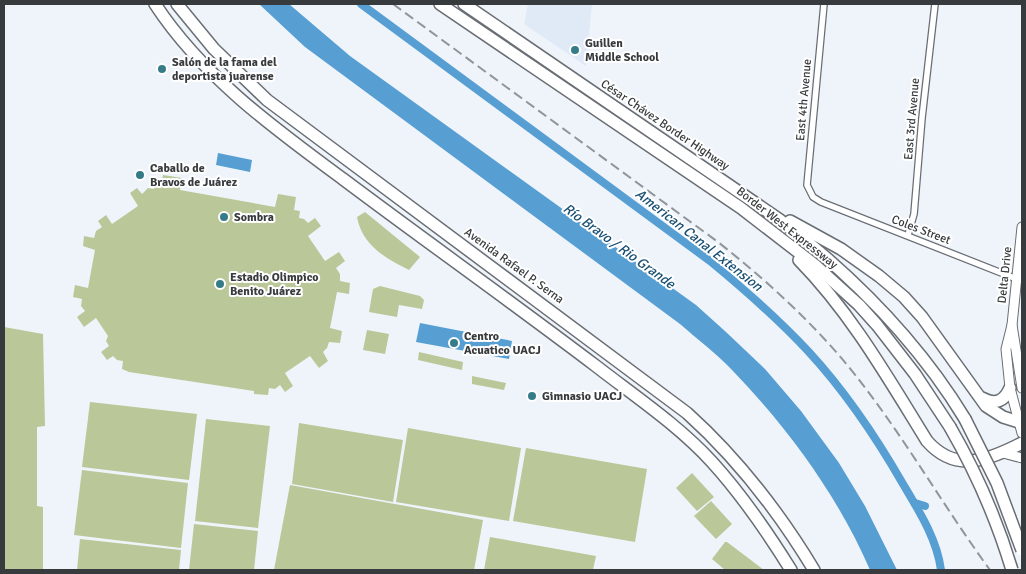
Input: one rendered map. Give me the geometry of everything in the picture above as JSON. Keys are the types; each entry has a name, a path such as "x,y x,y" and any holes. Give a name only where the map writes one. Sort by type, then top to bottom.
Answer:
{"highway":[{"path":"155,4 196,55 257,113 675,426 713,463 765,530 791,570"},
{"name":"Avenida Rafael P. Serna","path":"177,4 214,49 267,100 660,391 687,413 727,451 758,488 792,534 814,570"},
{"name":"Border West Expressway","path":"440,4 741,208 816,265 859,305 915,374 950,427 981,486 996,521 1012,570"},
{"name":"César Chávez Border Highway","path":"464,4 802,236 868,296 916,348 940,380 965,419 997,482 1022,550"},
{"path":"747,197 841,249 879,276 904,297 922,317 979,397 994,412 1021,428"},
{"path":"768,228 833,297 862,337 928,441 936,450 956,460 970,461 981,460 1003,453 1022,443"},
{"path":"979,397 993,402 1002,400 1010,388"}],"main road":[{"name":"Delta Drive","path":"1021,428 1010,388 1006,349 1020,280 1022,227"},
{"name":"Delta Drive","path":"1012,325 1022,388"},
{"path":"1003,453 1022,458"}],"street":[{"name":"East 4th Avenue","path":"813,197 807,184 824,4"},
{"name":"East 3rd Avenue","path":"908,235 914,214 934,4"},
{"name":"Coles Street","path":"813,197 821,202 1020,280"}],"shaded area":[{"name":"Guillen Middle School","path":"528,4 592,4 586,66 524,24"}],"green space":[{"name":"Estadio Olimpico Benito Juárez","path":"163,175 182,178 180,190 275,207 278,194 296,197 294,210 300,211 299,218 304,219 308,223 315,218 321,226 308,236 325,261 339,252 345,261 336,268 340,274 340,281 350,283 349,294 337,292 330,328 342,331 340,343 329,342 323,352 328,361 319,368 310,356 285,373 293,386 285,392 280,385 275,389 269,388 268,395 254,394 254,391 129,372 122,369 123,361 117,360 113,356 107,360 101,352 109,346 106,341 108,336 96,318 84,327 77,317 85,311 81,306 82,299 73,297 75,285 88,288 95,250 83,246 84,236 94,238 96,231 102,227 98,221 106,215 112,224 138,206 130,193 137,188 142,194 148,188 154,189 155,185 161,186"},
{"path":"365,212 420,257 409,270 391,261 369,243 357,217"},
{"path":"380,286 420,296 424,300 422,309 399,305 397,317 369,312 373,289"},
{"path":"4,327 43,334 45,426 37,427 37,506 43,507 43,570 4,570"},
{"path":"367,330 389,334 385,354 363,350"},
{"path":"419,352 463,362 462,370 418,360"},
{"path":"472,376 506,383 504,390 472,384"},
{"path":"90,402 197,414 189,480 82,467"},
{"path":"206,419 270,426 258,528 195,521"},
{"path":"299,423 403,440 393,502 292,484"},
{"path":"408,428 521,448 509,521 396,502"},
{"path":"526,448 647,469 635,542 513,521"},
{"path":"82,470 188,483 181,548 74,535"},
{"path":"692,473 714,497 697,511 676,488"},
{"path":"290,485 483,520 474,570 274,570"},
{"path":"711,501 732,524 716,539 694,516"},
{"path":"194,524 258,531 254,570 189,570"},
{"path":"490,537 596,556 593,570 484,570"},
{"path":"80,539 181,550 179,570 77,570"},
{"path":"725,542 764,570 725,570 712,559"}],"water":[{"path":"259,4 289,4 350,56 696,305 765,369 801,411 839,463 865,506 897,570 870,570 827,489 792,439 753,392 713,352 680,324 305,47"},
{"path":"218,153 252,160 250,172 216,165"},
{"path":"420,323 512,341 509,359 416,342"}],"waterway":[{"name":"American Canal Extension","path":"361,4 710,261 784,327 835,382 882,449 927,526 936,547 941,570"},
{"path":"915,503 925,506"}],"railway":[{"path":"393,4 718,242 795,309 837,353 878,405 990,570"}],"place":[{"name":"Guillen Middle School","path":"575,50"},
{"name":"Salón de la fama del deportista juarense","path":"162,69"},
{"name":"Caballo de Bravos de Juárez","path":"140,175"},
{"name":"Sombra","path":"224,217"},
{"name":"Estadio Olimpico Benito Juárez","path":"220,284"},
{"name":"Centro Acuatico UACJ","path":"454,343"},
{"name":"Gimnasio UACJ","path":"532,396"}],"water label":[{"name":"Río Bravo / Rio Grande","path":"619,246"}]}
